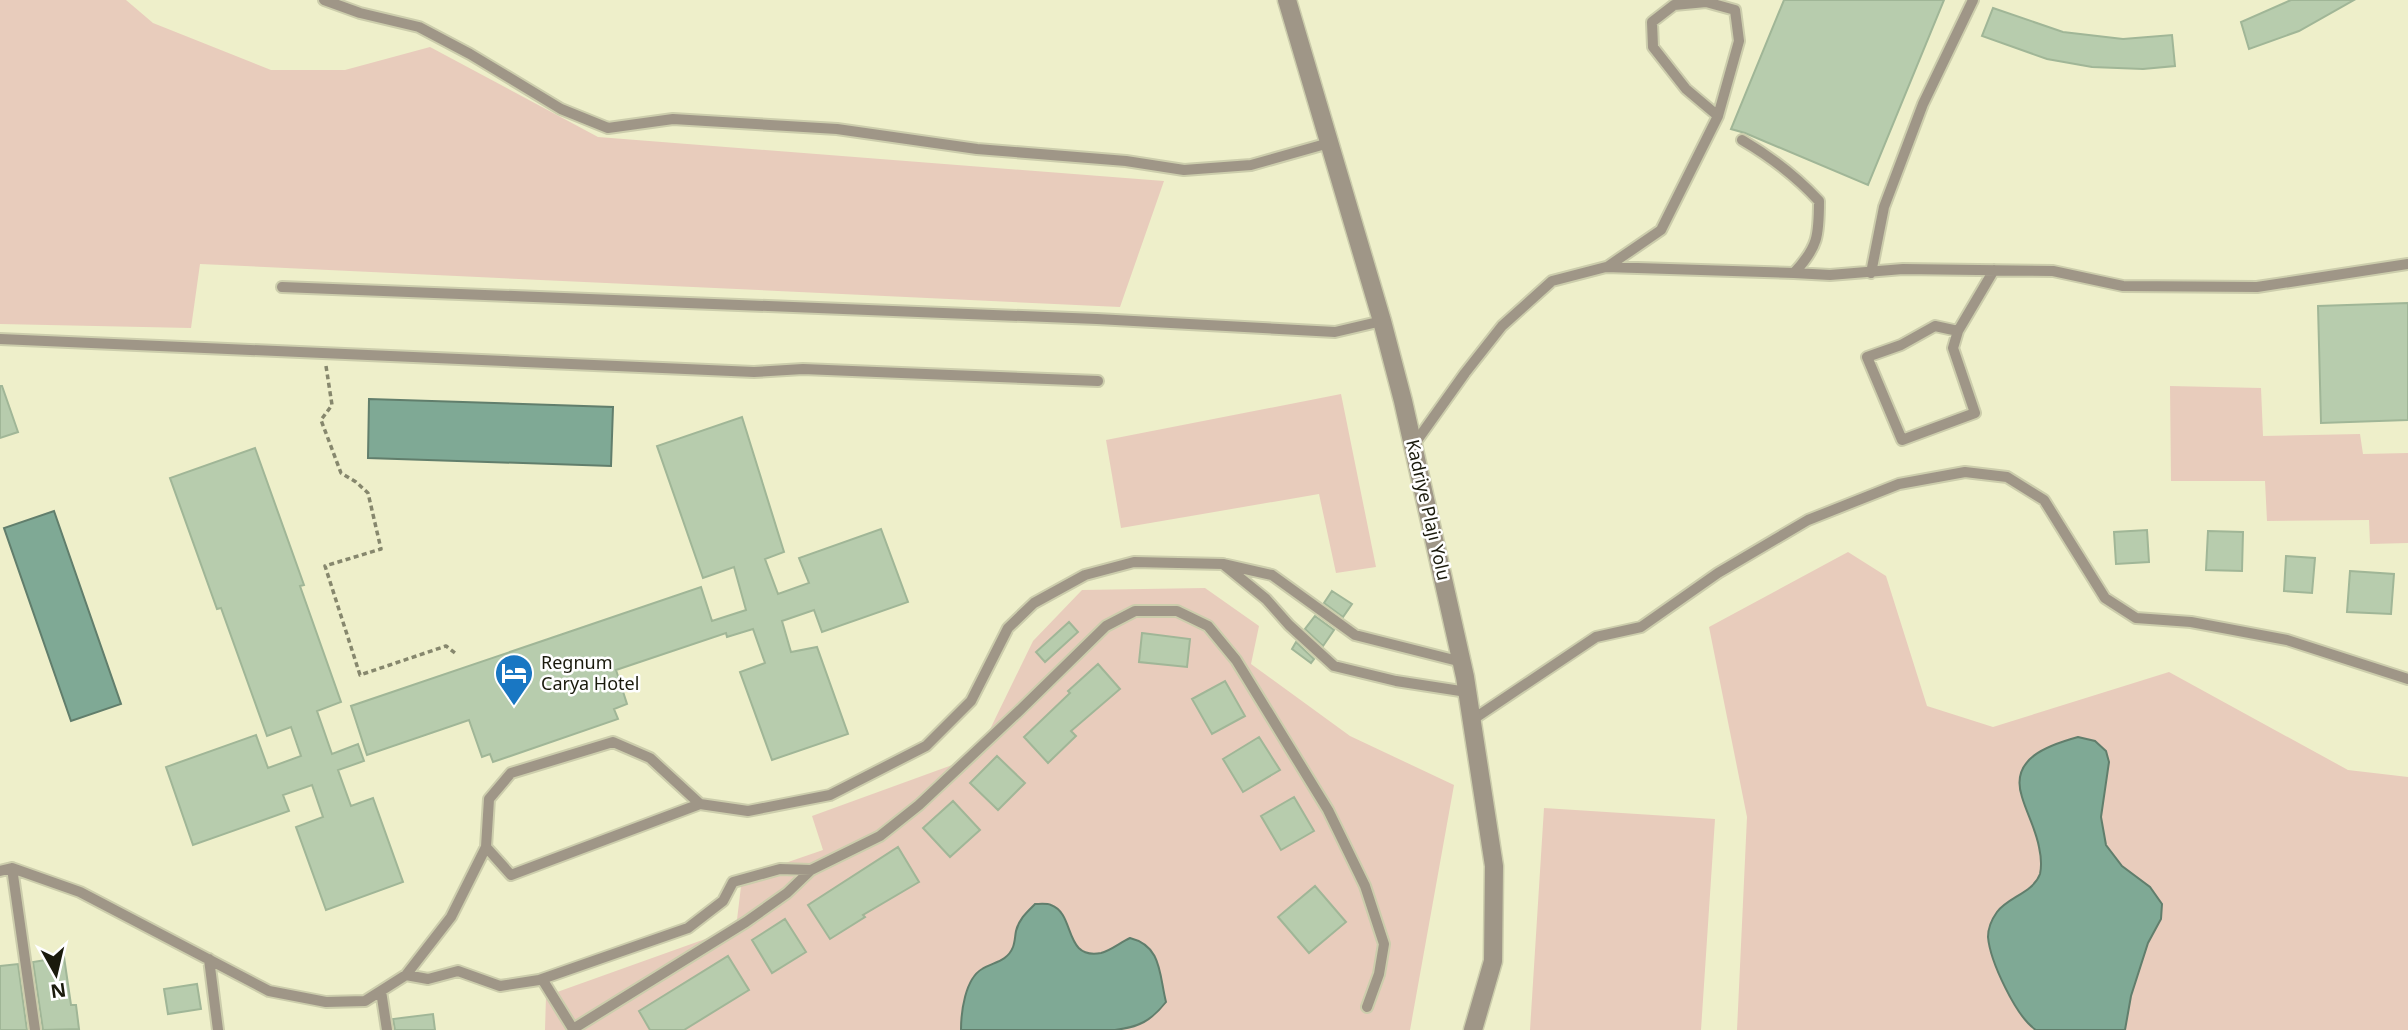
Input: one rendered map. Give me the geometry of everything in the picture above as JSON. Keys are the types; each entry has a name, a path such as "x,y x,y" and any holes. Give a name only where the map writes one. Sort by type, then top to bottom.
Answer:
{"street":[{"name":"Kadriye Plajı Yolu","path":"1287,0 1382,321 1462,662 1494,866 1493,961 1473,1030"}],"lane":[{"path":"324,0 360,13 419,27 470,54 561,109 608,128 673,119 838,129 976,149 1126,161 1184,170 1251,164 1329,143"},
{"path":"1871,273 1884,207 1923,104 1973,0"},
{"path":"1606,267 1661,230 1717,116 1739,41 1735,10 1706,2 1674,5 1652,22 1653,47 1686,89 1717,116"},
{"path":"1742,139 1797,177 1819,201 1819,229 1811,255 1794,273"},
{"path":"1413,446 1465,373 1503,326 1552,281 1606,267 1830,275 1903,269 2053,271 2123,286 2257,287 2408,264"},
{"path":"1958,331 1935,326 1901,345 1867,357 1902,440 1975,413 1953,348 1958,331 1994,270"},
{"path":"282,287 1097,319 1335,332 1382,321"},
{"path":"0,339 754,372 803,369 1098,381"},
{"path":"1472,720 1595,637 1640,627 1718,573 1808,520 1899,484 1965,472 2007,477 2044,500 2105,598 2136,618 2191,622 2287,640 2408,680"},
{"path":"486,847 511,875 700,804 748,811 830,795 926,746 971,701 1008,628 1034,603 1085,575 1134,562 1223,564 1272,575 1355,635 1462,662"},
{"path":"1223,564 1266,600 1334,666 1396,681 1467,692"},
{"path":"542,979 573,1029 746,922 787,893 811,870 880,836 919,805 1106,626 1135,611 1177,611 1208,626 1236,660 1328,810 1365,886 1384,944 1379,974 1367,1007"},
{"path":"0,871 12,868 80,892 268,991 326,1002 365,1001 406,975 451,917 486,847 489,799 511,773 613,741 650,758 700,804"},
{"path":"12,868 35,1030"},
{"path":"406,975 428,979 458,971 500,986 542,979 688,928 723,901 733,882 780,869 811,870"},
{"path":"209,960 218,1030"},
{"path":"381,991 387,1030"}],"path":[{"path":"324,353 332,405 321,420 341,473 368,493 381,549 325,566 360,676 446,646 455,653"}],"shaded area":[{"path":"0,0 126,0 153,23 271,70 345,70 430,47 598,137 1164,181 1120,307 200,264 191,328 0,324"},
{"path":"2170,386 2261,388 2263,436 2360,434 2363,454 2408,453 2408,543 2370,544 2369,520 2267,521 2265,481 2171,481"},
{"path":"1341,394 1376,567 1336,573 1319,494 1121,528 1106,440"},
{"path":"369,399 613,407 611,466 368,458"},
{"path":"54,511 121,704 71,721 4,528"},
{"path":"1848,552 1886,576 1927,706 1993,727 2169,672 2348,770 2408,777 2408,1030 1737,1030 1747,817 1709,627"},
{"path":"1205,588 1259,626 1251,664 1350,736 1454,785 1410,1030 545,1030 546,996 736,928 742,878 823,850 812,816 977,756 1033,641 1082,590"},
{"path":"2078,737 2095,741 2106,751 2109,762 2101,817 2106,845 2122,866 2150,887 2162,904 2161,919 2148,943 2131,996 2125,1030 2036,1030 2020,1013 2005,988 1988,937 1997,912 2032,886 2040,874 2040,850 2022,797 2019,784 2021,772 2034,755 2055,744"},
{"path":"1544,808 1715,819 1701,1030 1530,1030"},
{"path":"1035,904 1049,904 1059,910 1081,950 1101,953 1130,938 1148,947 1157,962 1166,1002 1144,1022 1115,1030 961,1030 963,1005 972,980 982,969 1003,959 1010,952 1019,923"}],"building":[{"path":"1784,0 1944,0 1868,185 1731,129"},
{"path":"2291,0 2354,0 2299,31 2249,49 2241,22"},
{"path":"1993,8 2063,32 2123,39 2172,35 2175,66 2143,69 2092,67 2047,59 1982,36"},
{"path":"2408,303 2408,420 2321,423 2318,306"},
{"path":"0,386 18,432 0,438"},
{"path":"742,417 784,552 765,559 778,594 809,583 799,558 881,529 908,602 822,632 814,610 782,621 791,652 817,647 848,734 772,760 740,672 765,663 753,629 727,637 726,633 616,670 627,704 614,709 618,719 493,762 490,754 482,757 469,720 367,755 351,706 701,587 712,621 746,610 734,567 703,578 657,446"},
{"path":"255,448 304,585 300,586 341,702 317,711 332,754 358,744 364,761 338,770 351,806 373,798 403,882 326,910 296,827 323,817 312,785 283,795 289,811 193,845 166,767 256,735 268,768 301,756 291,727 267,736 221,608 217,609 170,478"},
{"path":"2147,530 2149,562 2116,564 2114,532"},
{"path":"2208,531 2243,532 2242,571 2206,570"},
{"path":"2286,556 2315,558 2312,593 2284,591"},
{"path":"2350,571 2394,574 2391,614 2347,612"},
{"path":"1332,591 1352,604 1343,617 1324,603"},
{"path":"1315,616 1334,630 1323,646 1305,629"},
{"path":"1069,622 1078,632 1045,662 1036,652"},
{"path":"1142,633 1190,639 1187,667 1139,662"},
{"path":"1296,642 1314,659 1311,663 1292,649"},
{"path":"1098,664 1120,689 1071,731 1076,736 1048,763 1024,737"},
{"path":"1225,681 1245,716 1212,734 1192,699"},
{"path":"1259,737 1280,770 1243,792 1223,759"},
{"path":"997,756 1025,783 998,810 970,783"},
{"path":"1294,797 1314,831 1281,850 1261,816"},
{"path":"953,801 980,830 950,857 923,828"},
{"path":"898,847 919,882 863,915 865,917 830,939 808,905"},
{"path":"1315,886 1346,922 1309,953 1278,917"},
{"path":"785,919 806,952 772,973 752,940"},
{"path":"728,956 749,990 684,1030 650,1030 639,1011"},
{"path":"64,957 71,1005 76,1005 79,1029 43,1030 33,962"},
{"path":"18,964 27,1030 0,1030 0,966"},
{"path":"197,984 201,1009 168,1014 164,989"},
{"path":"433,1014 435,1030 395,1030 393,1019"}],"place":[{"name":"Regnum Carya Hotel","path":"514,707"}]}
